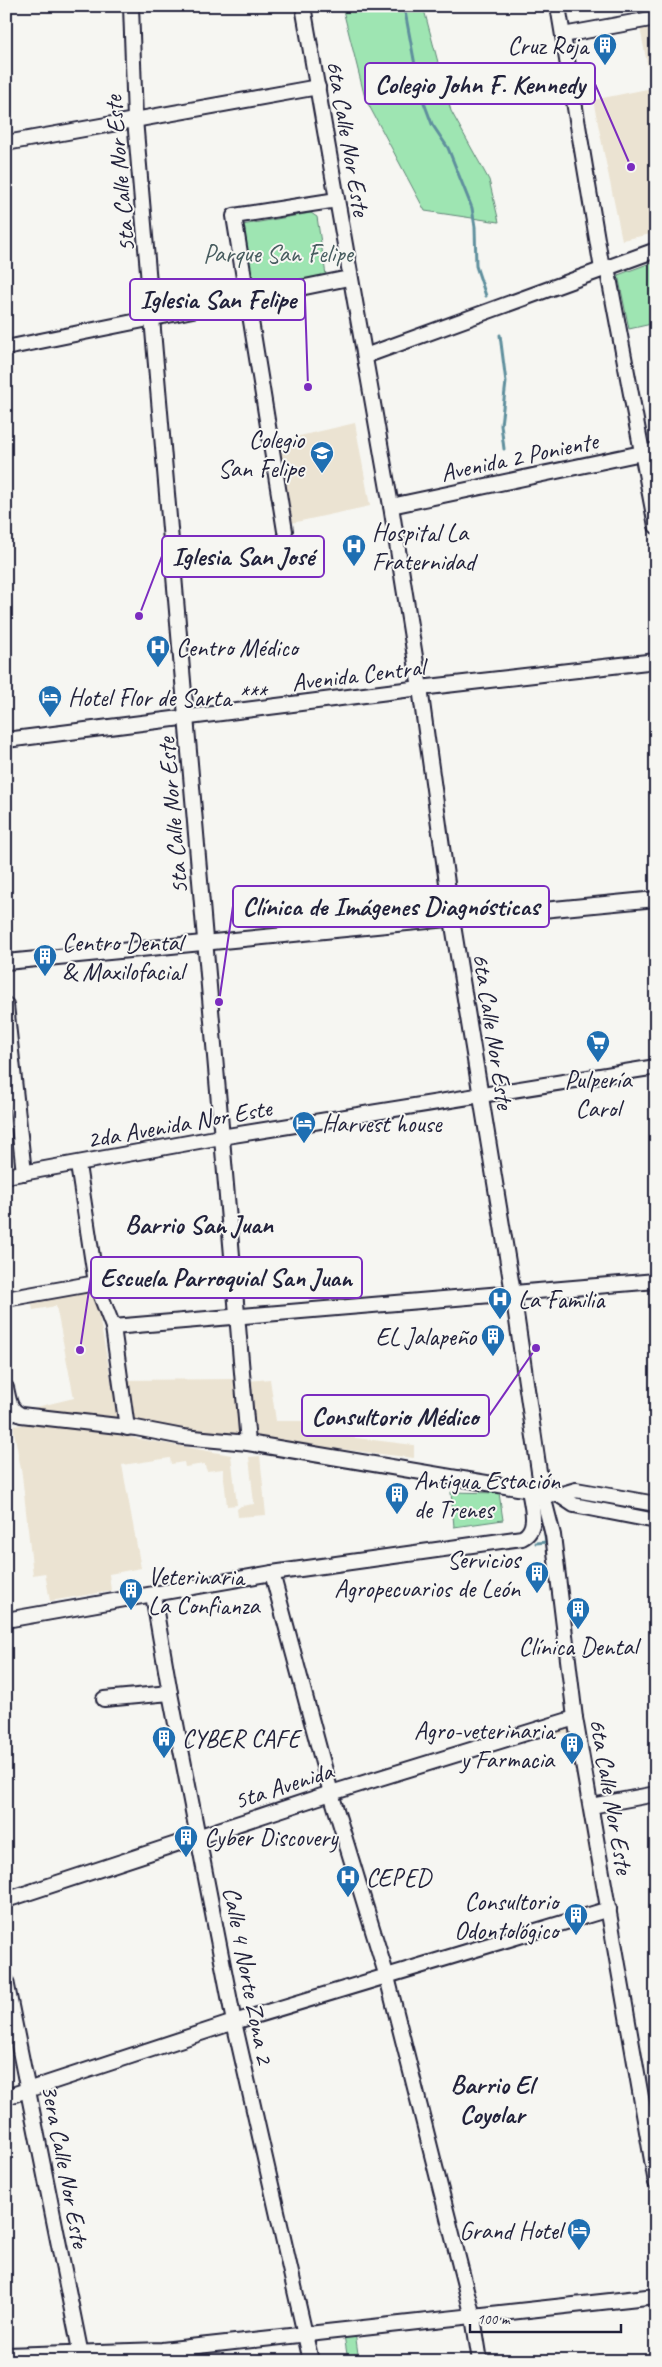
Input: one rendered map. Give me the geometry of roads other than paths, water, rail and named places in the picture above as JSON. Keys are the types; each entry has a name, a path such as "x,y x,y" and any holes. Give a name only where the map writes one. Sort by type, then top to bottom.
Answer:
{"street":[{"name":"5ta Calle Nor Este","path":"131,6 136,119 248,1443"},
{"name":"6ta Calle Nor Este","path":"303,6 391,506 420,688 452,919 514,1293 536,1491 553,1535"},
{"path":"558,6 567,34 607,267 649,452 656,526"},
{"path":"567,6 567,34"},
{"path":"567,34 656,18"},
{"path":"6,143 318,86"},
{"path":"285,531 234,216 336,200"},
{"path":"365,356 656,250"},
{"path":"6,348 350,278"},
{"name":"Avenida 2 Poniente","path":"391,506 649,452"},
{"name":"Avenida Central","path":"6,740 186,719 420,688 656,661"},
{"path":"6,962 656,899"},
{"path":"6,1005 24,1173"},
{"name":"2da Avenida Nor Este","path":"6,1176 221,1136 656,1068"},
{"path":"78,1164 96,1282 113,1327 127,1428"},
{"path":"113,1327 656,1281"},
{"path":"6,1299 96,1282"},
{"path":"6,1388 10,1406 21,1415 183,1437 248,1443 558,1495 574,1505 652,1520 654,1503 576,1490 558,1495"},
{"path":"6,1620 272,1573 522,1538 530,1532 536,1491"},
{"name":"6ta Calle Nor Este","path":"558,1495 553,1535 575,1718 592,1806 655,2179"},
{"path":"272,1573 331,1793 387,1977 473,2317 480,2361"},
{"name":"Calle 4 Norte Zona 2","path":"153,1595 170,1693 234,2022 311,2361"},
{"path":"104,1700 170,1693"},
{"name":"5ta Avenida","path":"6,1900 331,1793 575,1718"},
{"path":"592,1806 656,1794"},
{"path":"6,2097 234,2022 609,1909"},
{"name":"3era Calle Nor Este","path":"6,1981 81,2357"},
{"path":"6,2354 81,2357 162,2350 656,2296"}],"waterway":[{"path":"404,6 420,92 432,124 448,148 472,208 475,227 476,266 486,296"},
{"path":"500,335 506,382 501,425 504,449"},
{"path":"543,1520 546,1542"},
{"path":"536,1543 547,1542"}],"place":[{"name":"Cruz Roja","path":"605,66"},
{"name":"Colegio John F. Kennedy","path":"631,167"},
{"name":"Iglesia San Felipe","path":"308,387"},
{"name":"Colegio San Felipe","path":"322,474"},
{"name":"Hospital La Fraternidad","path":"354,567"},
{"name":"Iglesia San José","path":"139,616"},
{"name":"Centro Médico","path":"158,668"},
{"name":"Hotel Flor de Sarta ***","path":"50,718"},
{"name":"Centro Dental & Maxilofacial","path":"45,977"},
{"name":"Clínica de Imágenes Diagnósticas","path":"219,1002"},
{"name":"Pulpería Carol","path":"598,1063"},
{"name":"Harvest house","path":"304,1144"},
{"name":"La Familia","path":"500,1320"},
{"name":"Consultorio Médico","path":"536,1348"},
{"name":"Escuela Parroquial San Juan","path":"80,1350"},
{"name":"EL Jalapeño","path":"493,1357"},
{"name":"Antigua Estación de Trenes","path":"397,1515"},
{"name":"Servicios Agropecuarios de León","path":"537,1594"},
{"name":"Veterinaria La Confianza","path":"131,1611"},
{"name":"Clínica Dental","path":"578,1630"},
{"name":"CYBER CAFE","path":"164,1759"},
{"name":"Agro-veterinaria y Farmacia","path":"572,1765"},
{"name":"Cyber Discovery","path":"186,1858"},
{"name":"CEPED","path":"348,1898"},
{"name":"Consultorio Odontológico","path":"576,1936"},
{"name":"Grand Hotel","path":"579,2251"}],"district":[{"name":"Barrio San Juan","path":"199,1224"},
{"name":"Barrio El Coyolar","path":"492,2099"}],"park label":[{"name":"Parque San Felipe","path":"278,253"}]}
